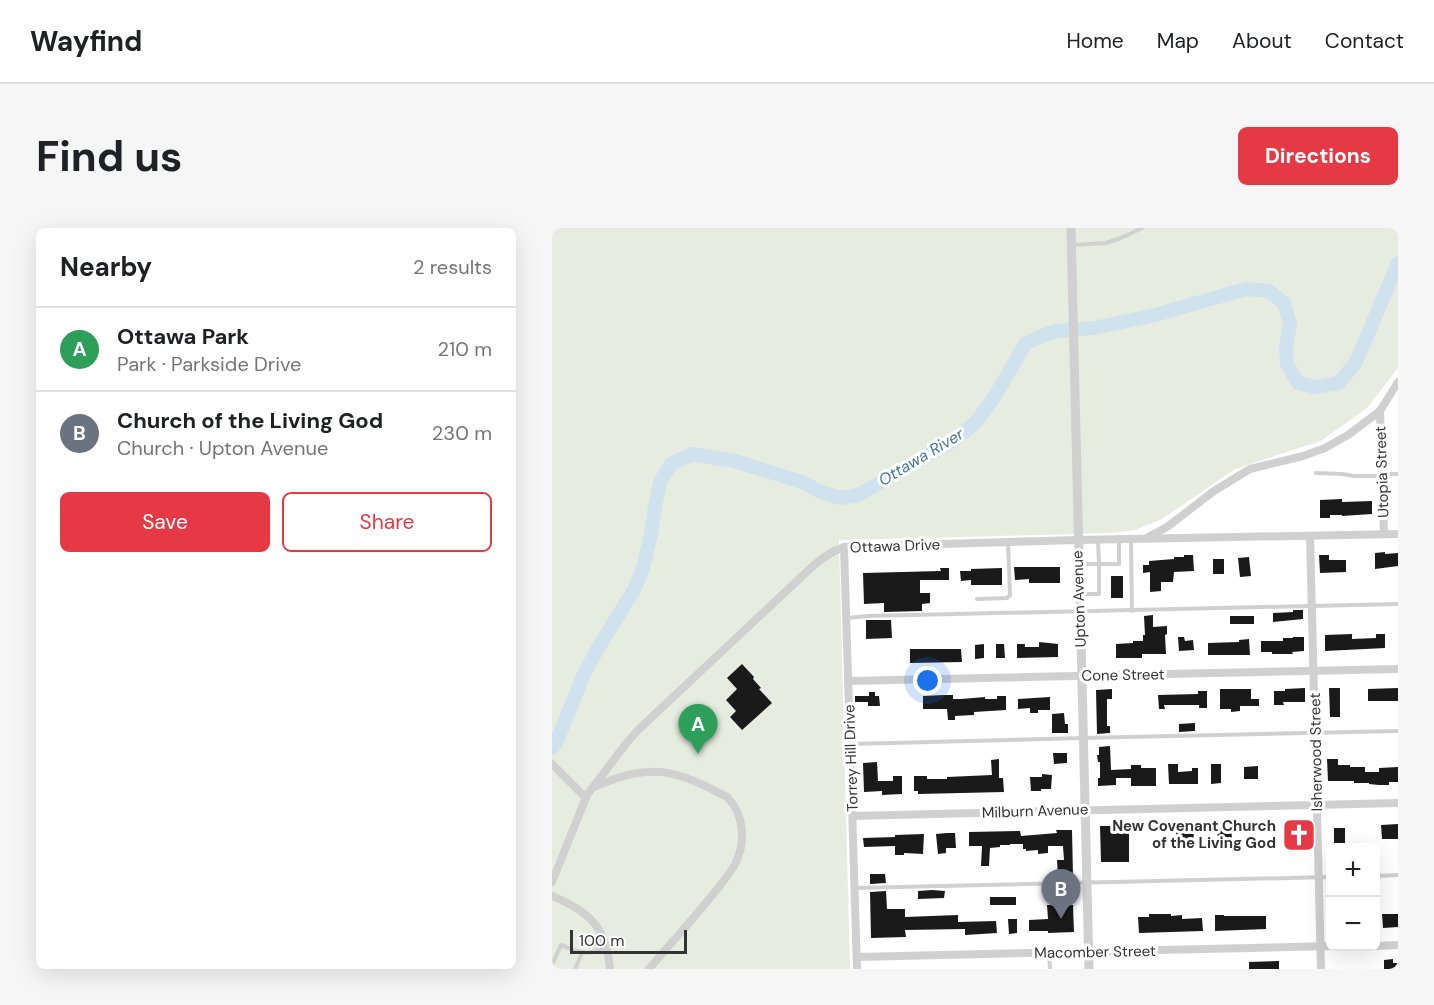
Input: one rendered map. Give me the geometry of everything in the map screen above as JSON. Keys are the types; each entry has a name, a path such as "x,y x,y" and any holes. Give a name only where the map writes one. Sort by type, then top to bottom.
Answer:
{"street":[{"name":"Upton Avenue","path":"1071,228 1089,969"},
{"path":"1146,539 1167,527 1214,491 1250,469 1303,456 1325,448 1348,435 1380,411 1398,382"},
{"name":"Utopia Street","path":"1380,411 1384,534"},
{"name":"Ottawa Drive","path":"552,882 585,798 638,730 814,564 835,550 844,547 1077,540 1398,534"},
{"name":"Isherwood Street","path":"1310,536 1321,969"},
{"name":"Torrey Hill Drive","path":"844,547 857,969"},
{"name":"Cone Street","path":"849,681 1398,669"},
{"path":"552,764 585,798"},
{"path":"592,788 636,773 668,772 694,781 727,797 739,814 742,839 736,864 649,969"},
{"name":"Milburn Avenue","path":"853,816 1398,803"},
{"path":"552,896 590,918 606,947 610,969"},
{"path":"1380,946 1398,945"},
{"name":"Macomber Street","path":"857,957 1326,947"}],"lane":[{"path":"1071,245 1106,243 1132,230 1142,228"},
{"path":"1316,473 1354,476 1398,474"},
{"path":"1078,564 1119,564 1119,539"},
{"path":"1131,539 1132,611"},
{"path":"1079,594 1099,594 1098,540"},
{"path":"976,599 1007,598 1010,595 1008,542"},
{"path":"847,618 1398,604"},
{"path":"851,744 1398,731"},
{"path":"1380,876 1398,875"},
{"path":"855,888 1326,877"},
{"path":"552,965 561,945 582,953 592,953 606,947"},
{"path":"574,969 582,953"},
{"path":"1049,953 1050,969"}],"shaded area":[{"path":"552,228 1398,228 1398,368 1367,408 1321,441 1235,469 1162,519 1135,530 1111,533 839,540 850,969 552,969"}],"building":[{"path":"1342,499 1342,502 1372,501 1372,514 1330,515 1330,518 1320,518 1320,500"},
{"path":"1385,552 1385,554 1398,553 1398,566 1375,569 1375,553"},
{"path":"1184,555 1193,555 1194,571 1174,572 1173,582 1161,582 1161,591 1150,592 1150,572 1143,573 1143,565 1149,565 1149,561 1174,559 1174,557 1184,557"},
{"path":"1319,555 1329,555 1329,560 1346,560 1346,572 1320,573"},
{"path":"1249,557 1251,576 1240,577 1238,558"},
{"path":"1213,559 1224,559 1224,574 1213,574"},
{"path":"1014,567 1060,567 1060,583 1029,583 1029,579 1015,580"},
{"path":"940,568 949,568 949,580 920,580 920,593 930,593 930,603 922,604 922,611 884,612 884,603 864,604 863,573 941,571"},
{"path":"1002,568 1002,585 971,585 971,580 961,581 960,571"},
{"path":"1111,576 1123,576 1123,598 1111,598"},
{"path":"1293,610 1303,610 1303,619 1273,622 1273,613 1293,612"},
{"path":"1153,615 1153,627 1167,626 1166,654 1142,654 1142,658 1116,658 1116,644 1143,641 1144,616"},
{"path":"1230,616 1254,616 1254,624 1230,624"},
{"path":"866,620 891,620 892,638 866,639"},
{"path":"1352,634 1352,639 1376,638 1376,634 1385,634 1385,648 1325,651 1325,635"},
{"path":"1178,637 1184,637 1185,641 1193,640 1194,650 1179,651"},
{"path":"1304,637 1304,651 1292,652 1293,654 1261,652 1261,641 1283,641 1283,638"},
{"path":"1249,639 1250,655 1208,655 1208,643 1239,642 1239,640"},
{"path":"1039,642 1058,644 1058,657 1017,658 1017,644 1025,644 1025,647 1039,647"},
{"path":"984,644 984,658 975,659 975,645"},
{"path":"996,644 1004,644 1005,658 996,658"},
{"path":"910,649 961,649 962,662 910,663"},
{"path":"742,664 772,703 742,730 730,717 736,711 726,700 737,689 727,678"},
{"path":"1305,688 1305,702 1283,702 1284,705 1274,705 1274,691"},
{"path":"1329,688 1340,688 1340,717 1330,717"},
{"path":"1398,688 1398,701 1368,701 1368,689"},
{"path":"1112,689 1112,699 1107,699 1107,726 1110,726 1110,733 1097,734 1096,690"},
{"path":"1220,689 1251,689 1251,699 1259,699 1259,706 1240,706 1240,711 1231,712 1231,709 1220,709"},
{"path":"1198,691 1207,691 1207,708 1199,708 1199,705 1164,705 1165,709 1159,709 1158,695 1198,694"},
{"path":"869,692 875,692 875,696 879,696 880,706 868,706 868,702 855,702 855,696 869,696"},
{"path":"953,695 953,699 985,697 985,699 997,699 997,696 1006,696 1006,710 974,712 974,715 955,716 955,720 948,720 947,709 923,709 923,696"},
{"path":"1050,697 1050,710 1030,713 1030,708 1018,709 1018,699"},
{"path":"1064,713 1068,733 1052,733 1052,714"},
{"path":"1195,723 1195,731 1179,732 1179,724"},
{"path":"1110,746 1111,770 1131,769 1131,765 1156,768 1156,786 1131,786 1131,778 1116,778 1116,785 1098,786 1099,747"},
{"path":"1053,753 1067,753 1067,763 1054,764"},
{"path":"999,759 999,778 1003,778 1004,792 918,794 918,791 914,791 914,776 927,776 927,779 947,779 947,777 992,775 991,760"},
{"path":"1327,759 1338,759 1338,765 1365,767 1365,772 1379,772 1379,768 1398,767 1398,782 1379,785 1354,783 1354,781 1328,781"},
{"path":"877,762 878,781 893,781 893,776 902,776 902,794 882,795 882,791 864,792 863,763"},
{"path":"1168,764 1178,764 1178,772 1198,768 1198,784 1169,784"},
{"path":"1211,764 1221,764 1221,783 1211,784"},
{"path":"1258,766 1258,779 1244,779 1244,767"},
{"path":"1042,774 1052,775 1051,789 1031,791 1030,777 1042,777"},
{"path":"1398,824 1398,839 1382,839 1381,825"},
{"path":"1100,826 1129,826 1129,862 1101,862"},
{"name":"New Covenant Church of the Living God","path":"1293,826 1305,826 1305,843 1294,844"},
{"path":"1231,827 1232,839 1218,840 1217,828"},
{"path":"1334,828 1345,828 1345,843 1334,843"},
{"path":"1176,829 1193,829 1194,839 1184,839 1184,845 1176,845"},
{"path":"1056,830 1072,830 1073,876 1058,876 1057,860 1064,860 1063,846 1048,846 1048,853 1038,854 1038,850 1023,849 1023,844 1000,845 1000,847 990,848 989,866 981,866 982,846 969,846 969,832 1020,831 1021,836 1057,833"},
{"path":"955,833 956,848 946,848 946,853 938,854 936,834"},
{"path":"924,834 923,854 895,855 895,846 864,847 863,838"},
{"path":"870,874 885,874 886,883 870,884"},
{"path":"886,891 887,909 905,909 905,917 958,915 958,922 996,921 997,933 965,935 965,929 905,930 906,937 871,938 870,892"},
{"path":"918,891 945,891 944,898 918,899"},
{"path":"990,897 1016,897 1016,905 990,905"},
{"path":"1047,905 1073,905 1074,932 1029,931 1029,920 1048,919"},
{"path":"1149,914 1182,915 1182,919 1202,918 1203,931 1139,933 1138,917 1149,917"},
{"path":"1382,914 1398,914 1398,927 1383,928"},
{"path":"1215,915 1266,916 1266,929 1215,931"},
{"path":"1008,919 1017,919 1017,933 1009,934"},
{"path":"1393,959 1393,963 1398,963 1398,969 1384,969 1384,960"},
{"path":"1279,961 1279,969 1249,969 1249,962"}],"waterway":[{"name":"Ottawa River","path":"552,748 584,674 634,590 643,568 660,482 671,464 692,454 735,461 802,482 821,492 841,498 858,495 955,440 976,422 995,396 1025,344 1057,331 1094,328 1155,315 1246,289 1269,291 1284,303 1290,324 1286,347 1287,364 1298,383 1316,387 1339,383 1356,362 1398,263"}],"place":[{"name":"Ottawa Park","path":"698,754"},
{"name":"New Covenant Church of the Living God","path":"1299,835"},
{"name":"Church of the Living God","path":"1061,919"}]}
